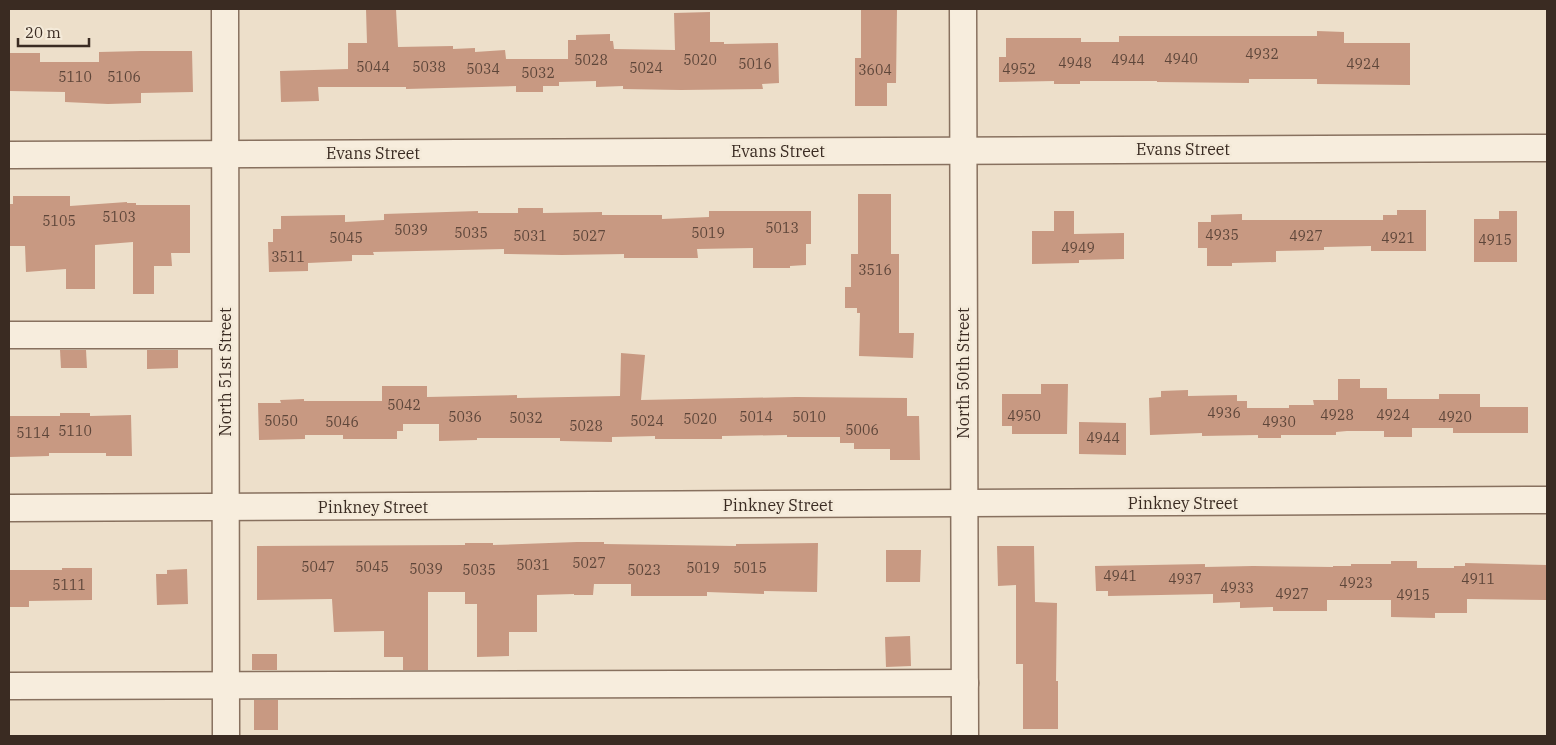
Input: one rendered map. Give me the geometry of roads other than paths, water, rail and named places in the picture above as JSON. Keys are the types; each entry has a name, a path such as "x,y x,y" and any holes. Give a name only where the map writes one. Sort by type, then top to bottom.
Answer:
{"street":[{"name":"North 51st Street","path":"225,9 226,736"},
{"name":"North 50th Street","path":"963,9 965,736"},
{"name":"Evans Street","path":"9,155 1547,148"},
{"path":"9,335 225,335"},
{"name":"Pinkney Street","path":"9,508 1547,500"},
{"path":"9,686 965,683"}]}
